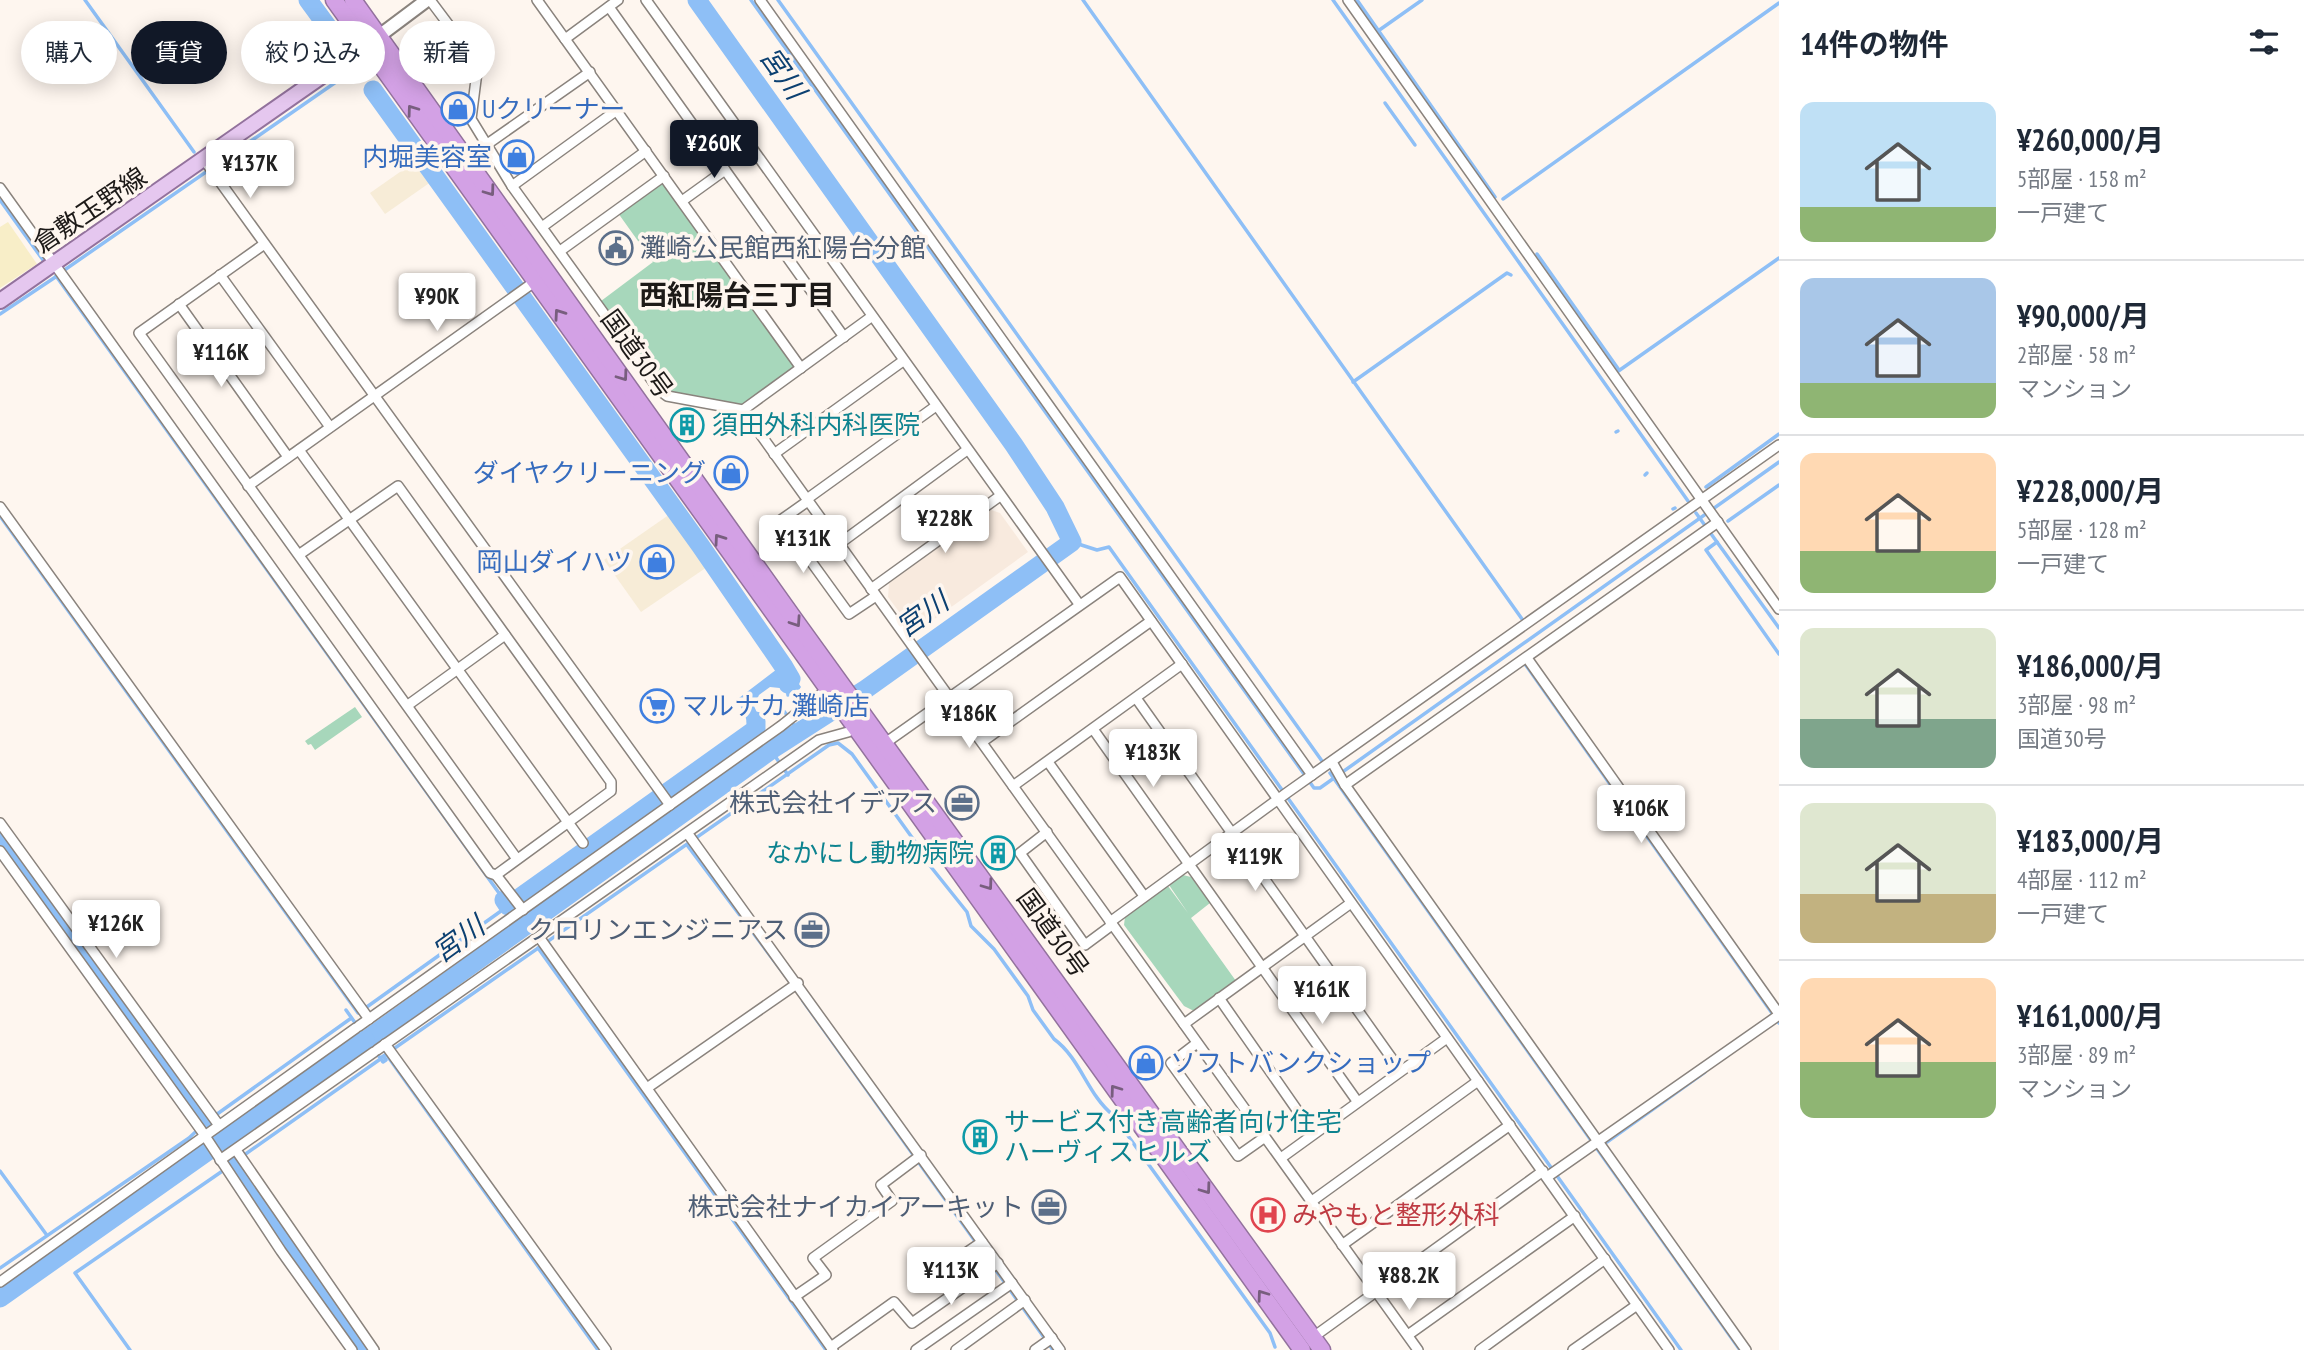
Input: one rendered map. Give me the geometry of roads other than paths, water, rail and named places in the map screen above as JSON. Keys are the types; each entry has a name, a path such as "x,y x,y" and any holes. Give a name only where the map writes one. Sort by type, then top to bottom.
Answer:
{"highway":[{"name":"国道30号","path":"334,0 353,21"},
{"name":"国道30号","path":"353,0 363,21"},
{"name":"国道30号","path":"385,61 531,285 880,747 1306,1347"}],"main road":[{"name":"倉敷玉野線","path":"0,301 60,269 209,166 316,84"}],"street":[{"path":"385,32 429,0 478,64 471,119 486,145 512,186 663,394 743,410 1418,1350"},
{"path":"537,0 800,368"},
{"path":"565,39 618,0"},
{"path":"646,0 1079,604"},
{"path":"760,0 1308,778"},
{"path":"1348,0 1708,506 1711,527 1779,609"},
{"path":"609,7 844,337"},
{"path":"486,145 590,72"},
{"path":"512,186 617,110"},
{"path":"542,227 646,151"},
{"path":"209,166 263,245 665,798"},
{"path":"682,201 725,170"},
{"path":"560,251 664,176"},
{"path":"0,188 490,873 496,875 517,903"},
{"path":"263,245 139,333 517,859"},
{"path":"220,275 330,427"},
{"path":"247,486 531,285"},
{"path":"179,304 288,457"},
{"path":"743,410 871,317"},
{"path":"774,454 903,361"},
{"path":"936,406 781,520 849,614 1000,496"},
{"path":"1339,774 1708,506 1779,444"},
{"path":"299,450 583,844"},
{"path":"839,544 967,450"},
{"path":"300,554 398,486 611,782 611,791 496,875"},
{"path":"0,507 365,1013"},
{"path":"1047,832 1020,853 1085,945 1144,896 1308,778 1339,774 1527,658 1711,527"},
{"path":"880,747 1120,577 1182,664 1283,796 1351,903 1510,1125 1550,1173 1575,1216 1668,1350"},
{"path":"982,742 1151,621"},
{"path":"408,705 505,635"},
{"path":"1306,1347 1375,1292 1595,1144 1777,1016 1527,658"},
{"path":"1013,786 1182,664"},
{"path":"0,1282 208,1127 358,1027 365,1013 517,903 665,798 835,687"},
{"path":"1136,698 1400,1070"},
{"path":"230,1155 691,839 819,740 858,719"},
{"path":"1093,729 1357,1101"},
{"path":"1048,762 1144,896"},
{"path":"1339,774 1595,1144 1746,1350"},
{"path":"0,823 208,1127"},
{"path":"691,839 1048,1341 1060,1350"},
{"path":"0,851 374,1350"},
{"path":"1184,1024 1351,903"},
{"path":"542,942 832,1348 894,1302 912,1323 994,1265"},
{"path":"647,1088 795,985"},
{"path":"1219,998 1313,1133"},
{"path":"1281,1158 1447,1038"},
{"path":"1198,1043 1171,1063 1178,1073 1238,1156 1265,1137"},
{"path":"383,1050 606,1350"},
{"path":"1312,1202 1478,1081"},
{"path":"1342,1245 1510,1125"},
{"path":"230,1155 288,1263 352,1350"},
{"path":"794,1297 825,1275 813,1258 892,1201 881,1185 917,1158"},
{"path":"1408,1335 1575,1216"},
{"path":"935,1274 979,1245"},
{"path":"1480,1350 1605,1259"},
{"path":"916,1350 1009,1285"},
{"path":"956,1350 1021,1302"},
{"path":"1573,1350 1637,1304"},
{"path":"1035,1350 1048,1341"}],"water":[{"path":"785,663 801,687 799,690 770,687 759,695 754,706 763,726 760,733 744,742 740,736 745,731 747,722 739,698"}],"waterway":[{"path":"85,0 194,152"},
{"path":"308,0 323,21"},
{"name":"宮川","path":"369,1038 771,750 866,689 1072,542 1055,507 1014,445 697,0"},
{"path":"751,0 1314,788 1320,788 1779,462"},
{"path":"778,0 1322,761"},
{"path":"1083,0 1522,619"},
{"path":"1333,0 1688,501"},
{"path":"1357,0 1495,197"},
{"path":"1378,31 1422,0"},
{"path":"1503,199 1779,3"},
{"path":"63,271 333,84"},
{"path":"373,90 700,545 784,667 791,679 788,684"},
{"path":"1385,103 1415,145"},
{"path":"0,200 43,260"},
{"path":"1537,254 1619,370"},
{"path":"1617,372 1779,258"},
{"path":"1353,382 1507,273 1511,275"},
{"path":"56,276 504,900"},
{"path":"0,314 57,276"},
{"path":"1706,487 1779,434"},
{"path":"1728,521 1779,485"},
{"path":"1696,513 1779,628"},
{"path":"0,516 358,1013"},
{"path":"1072,542 1097,550 1109,547 1681,1350"},
{"path":"1717,542 1706,550 1779,654"},
{"path":"1525,664 1779,1023"},
{"path":"787,686 788,695"},
{"path":"783,710 787,715"},
{"path":"504,900 508,906 756,729 756,721"},
{"path":"792,723 799,731"},
{"path":"382,1057 829,745 838,743 852,754 921,850 923,857 967,912 971,926 994,949 1028,996 1033,1010 1054,1039 1071,1056 1104,1107 1113,1115 1270,1333 1275,1347"},
{"path":"768,746 788,775"},
{"path":"1330,773 1740,1350"},
{"path":"0,835 206,1122 363,1350"},
{"path":"687,845 793,986"},
{"path":"364,1009 508,906"},
{"path":"538,948 826,1350"},
{"path":"803,1001 1053,1350"},
{"name":"宮川","path":"346,1010 383,1062 386,1060 384,1057"},
{"path":"0,1268 189,1138 206,1122 350,1019"},
{"name":"宮川","path":"0,1298 365,1040"},
{"path":"386,1054 598,1350"},
{"path":"230,1165 379,1060"},
{"path":"1607,1142 1705,1072"},
{"path":"0,1171 46,1234"},
{"path":"130,1350 75,1273 221,1172"}],"place":[{"name":"Uクリーナー","path":"458,109"},
{"name":"内堀美容室","path":"517,157"},
{"name":"灘崎公民館西紅陽台分館","path":"616,248"},
{"name":"須田外科内科医院","path":"687,425"},
{"name":"ダイヤクリーニング","path":"731,473"},
{"name":"岡山ダイハツ","path":"657,562"},
{"name":"マルナカ 灘崎店","path":"657,706"},
{"name":"株式会社イデアス","path":"962,803"},
{"name":"なかにし動物病院","path":"998,853"},
{"name":"クロリンエンジニアス","path":"812,930"},
{"name":"ソフトバンクショップ","path":"1146,1063"},
{"name":"サービス付き高齢者向け住宅 ハーヴィスヒルズ","path":"980,1137"},
{"name":"株式会社ナイカイアーキット","path":"1049,1207"},
{"name":"みやもと整形外科","path":"1268,1215"}],"district":[{"name":"西紅陽台三丁目","path":"737,295"}]}
